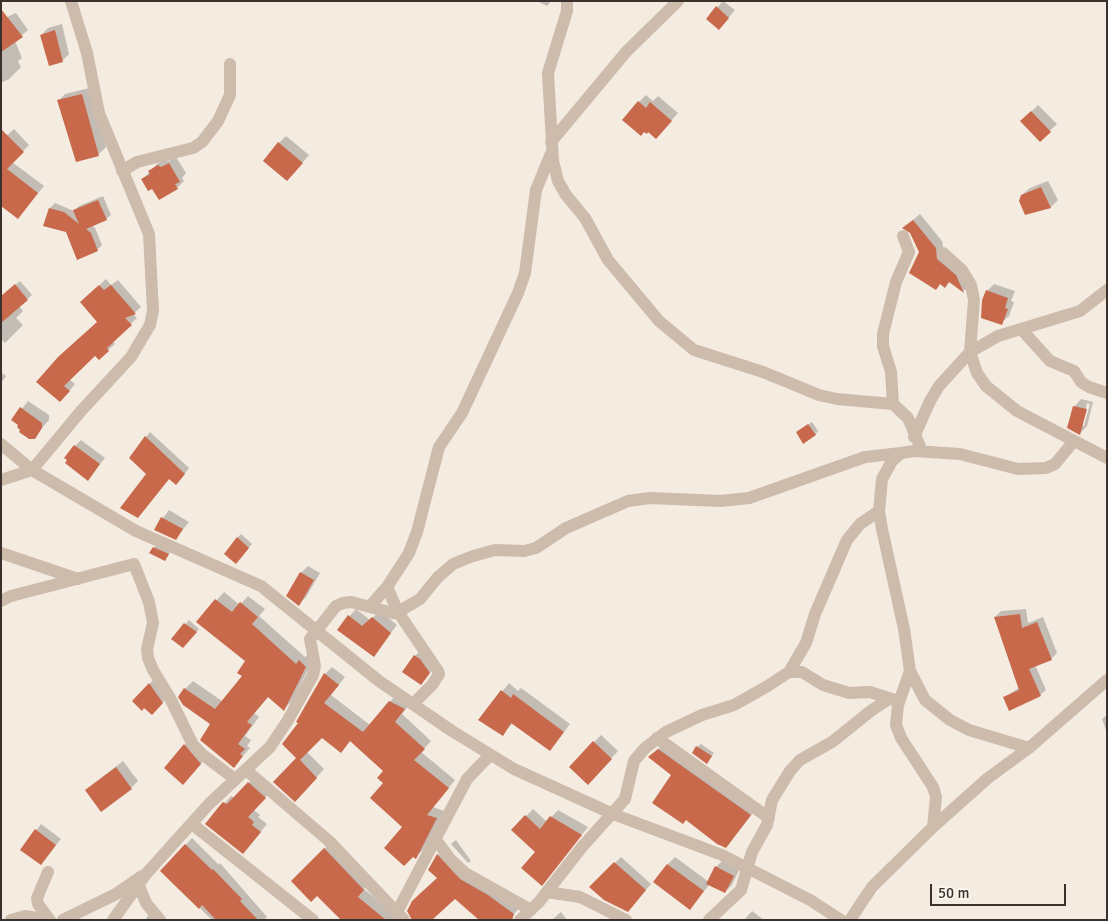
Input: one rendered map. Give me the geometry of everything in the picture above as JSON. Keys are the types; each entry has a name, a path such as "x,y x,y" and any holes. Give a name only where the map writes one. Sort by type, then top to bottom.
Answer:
{"street":[{"path":"567,1 567,11 548,73 551,146 558,181 566,195 585,218 608,260 659,321 684,344 694,350 763,372 819,395 837,399 893,404 902,411 915,432 922,451"},
{"path":"370,606 386,587 409,553 417,532 439,447 462,414 518,292 525,273 536,190 551,146 626,52 678,1"},
{"path":"1,480 32,470 131,357 150,325 153,310 149,234 99,112 75,3"},
{"path":"122,170 137,162 193,148 202,142 218,121 230,96 230,64"},
{"path":"893,404 891,372 883,334 896,282 909,252 902,236"},
{"path":"943,253 962,270 972,286 974,300 970,352 977,373 997,397 1041,426 1107,458"},
{"path":"1030,748 969,730 950,720 925,700 910,671 904,629 888,564 880,511 882,479 892,461 903,453 939,386 970,352 998,336 1080,311 1107,290"},
{"path":"1022,330 1050,361 1074,371 1080,382 1107,393"},
{"path":"113,920 146,874 235,779 270,747 308,686 316,666 310,639 328,614 342,603 370,606 393,613 398,612 420,599 438,577 454,564 495,550 524,551 536,548 566,528 628,501 650,498 720,501 749,498 865,457 922,451 960,454 1018,469 1034,470 1051,467 1074,441"},
{"path":"1,444 32,470 136,531 261,586 346,656 413,704 514,769 613,814 722,855 810,900 841,920"},
{"path":"520,920 547,892 582,847 625,799 634,761 658,738 686,722 734,705 766,688 789,672 806,643 815,614 847,540 860,524 880,511"},
{"path":"1,553 78,579"},
{"path":"1,601 12,596 134,564 149,602 153,622 147,649 148,658 153,670 170,698 193,745 202,756 235,779"},
{"path":"386,587 398,612 429,655 439,674 432,685 413,704"},
{"path":"709,920 741,890 752,852 764,833 772,800 790,771 800,760 832,742 872,710 894,699 910,671"},
{"path":"789,672 802,672 823,685 849,693 870,692 894,699"},
{"path":"850,920 872,887 933,827 988,778 1030,748 1107,680"},
{"path":"894,699 896,725 901,738 934,787 936,797 933,827"},
{"path":"658,738 769,818"},
{"path":"246,770 317,830 400,916 467,779 490,755"},
{"path":"192,824 313,920"},
{"path":"436,840 451,860 465,873 531,910"},
{"path":"12,919 37,898 48,872"},
{"path":"63,920 116,894 146,874"},
{"path":"139,886 146,903 160,920"},
{"path":"547,892 580,897 626,920"},
{"path":"37,898 38,904 50,920"},
{"path":"12,919 25,916 50,920"}],"building":[{"path":"716,6 729,18 719,30 706,19"},
{"path":"1,9 23,37 1,52"},
{"path":"55,30 63,62 49,66 40,35"},
{"path":"82,94 99,156 76,162 57,100"},
{"path":"638,101 646,108 650,102 672,121 656,139 648,132 647,134 644,132 641,136 622,120"},
{"path":"1031,111 1051,132 1040,142 1020,121"},
{"path":"1,129 24,152 7,169 38,193 18,219 1,206"},
{"path":"278,142 303,163 287,181 263,161"},
{"path":"169,163 180,182 175,184 178,189 159,200 152,189 148,191 141,179 150,174 148,171 158,165 161,167"},
{"path":"1041,187 1051,208 1025,215 1019,201 1021,195"},
{"path":"98,200 107,220 86,229 91,233 98,251 77,260 66,232 43,226 49,208 64,212 79,224 73,210"},
{"path":"913,220 936,248 937,259 956,275 964,293 949,282 945,288 940,284 936,290 909,273 919,252 910,233 902,228"},
{"path":"15,284 28,300 1,323 1,296"},
{"path":"99,285 104,290 111,285 136,314 125,318 132,325 107,348 109,351 99,360 95,356 64,386 70,391 60,402 36,382 58,357 97,322 80,302"},
{"path":"986,290 1008,298 1005,308 1008,309 1002,325 981,318 982,300"},
{"path":"1073,406 1087,409 1080,435 1067,428"},
{"path":"20,407 42,423 42,428 35,439 29,439 19,432 18,425 11,420"},
{"path":"808,424 816,435 803,444 796,432"},
{"path":"145,436 185,474 176,485 169,479 138,518 120,508 146,474 129,458"},
{"path":"74,445 100,464 88,481 65,463 67,460 64,458"},
{"path":"161,517 183,529 176,540 154,530"},
{"path":"237,537 249,548 236,564 224,554"},
{"path":"153,547 169,554 165,561 149,553"},
{"path":"300,572 314,580 299,606 286,596"},
{"path":"215,599 232,612 240,602 258,617 252,624 296,664 299,660 306,667 284,711 268,697 247,722 252,725 238,744 245,749 240,754 243,756 234,768 200,740 210,724 183,705 178,697 184,688 215,709 242,676 237,673 245,661 196,622"},
{"path":"1020,614 1022,628 1037,622 1052,660 1029,669 1041,696 1009,711 1003,697 1019,690 994,617"},
{"path":"348,615 362,626 372,617 391,633 374,657 337,630"},
{"path":"184,623 197,632 183,648 171,639"},
{"path":"414,655 420,659 430,673 421,685 402,672"},
{"path":"324,673 339,685 324,703 363,732 389,701 405,709 395,722 425,749 414,760 449,788 427,815 437,818 416,859 413,857 404,866 384,848 402,827 370,798 383,783 377,778 383,771 350,741 341,753 322,738 300,760 317,778 295,802 273,782 296,758 282,744 298,723 296,722"},
{"path":"149,683 163,703 152,715 144,708 142,711 132,701"},
{"path":"501,690 511,698 513,694 564,732 550,751 511,723 503,736 478,720"},
{"path":"593,741 612,759 588,785 569,767"},
{"path":"184,744 201,764 183,785 164,768"},
{"path":"696,746 712,756 707,764 692,753"},
{"path":"658,749 751,815 726,848 717,844 686,820 683,824 652,803 671,775 648,757"},
{"path":"116,767 132,789 101,812 85,790"},
{"path":"248,782 266,798 248,817 254,822 252,825 261,832 243,854 205,824 223,802 227,804"},
{"path":"525,815 540,829 550,816 582,835 542,886 521,868 535,852 511,830"},
{"path":"35,829 56,845 41,865 20,850"},
{"path":"185,844 242,899 240,901 258,920 216,920 202,905 199,909 160,871"},
{"path":"324,848 364,890 358,897 386,920 341,920 317,896 311,902 291,881"},
{"path":"437,854 460,879 488,895 514,914 512,920 479,920 455,899 432,920 412,920 407,911 412,901 437,878 428,870"},
{"path":"614,862 646,890 628,912 604,900 589,887"},
{"path":"667,864 704,891 690,910 653,882"},
{"path":"715,866 734,876 725,893 706,884"}]}
